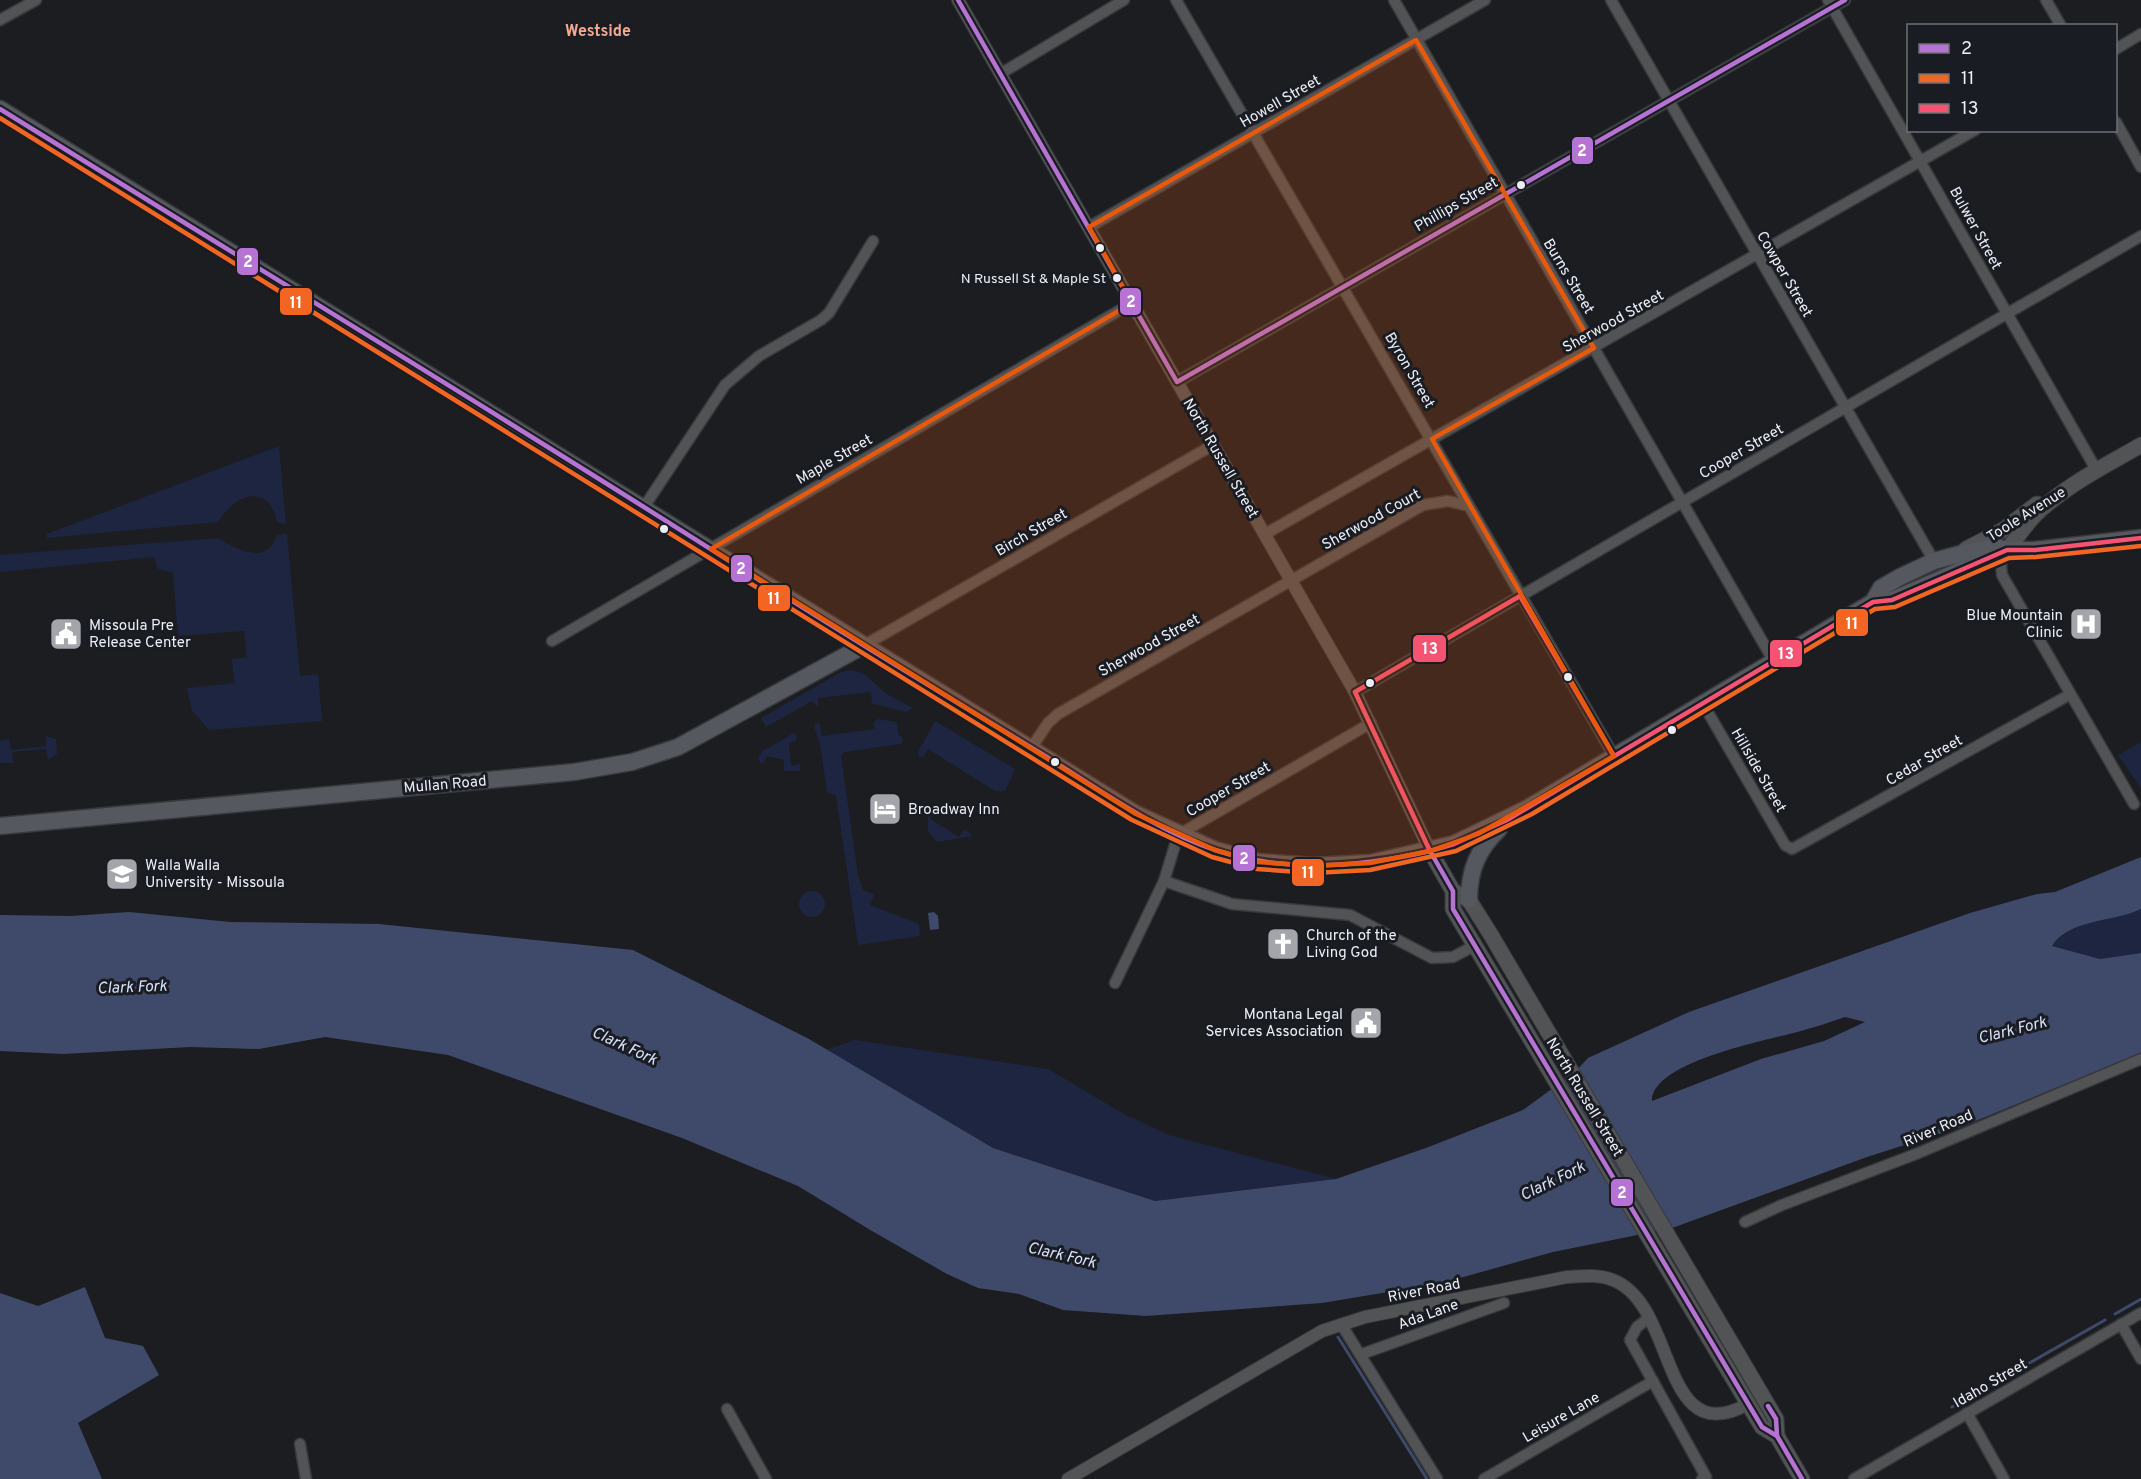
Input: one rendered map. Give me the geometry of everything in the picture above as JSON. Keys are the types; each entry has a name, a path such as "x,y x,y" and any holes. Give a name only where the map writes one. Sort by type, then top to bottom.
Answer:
{"main road":[{"path":"0,109 647,509 863,646 1032,747 1136,814 1215,850 1258,862 1295,865 1370,863 1454,844 1507,820 1873,602 1892,600 2007,550"},
{"name":"Toole Avenue","path":"2007,550 2037,513 2071,486 2141,445"},
{"name":"Toole Avenue","path":"1942,559 1989,538 2028,509 2059,490 2071,486"},
{"path":"1873,602 1881,588 1942,559 1984,548 2035,550 2141,538"},
{"name":"Mullan Road","path":"0,826 574,772 632,762 678,747 863,646"},
{"path":"1453,891 1469,900 1469,884 1474,861 1488,839 1507,820"},
{"name":"North Russell Street","path":"1430,851 1453,891 1453,909 1664,1267 1762,1427 1777,1436"},
{"name":"North Russell Street","path":"1469,900 1776,1419 1777,1436 1802,1479"}],"street":[{"path":"0,20 36,0"},
{"name":"North Russell Street","path":"958,0 1355,692 1430,851"},
{"path":"1000,74 1124,0"},
{"name":"Byron Street","path":"1176,0 1344,286 1520,596 1614,756"},
{"name":"Burns Street","path":"1394,0 1503,194 1773,660"},
{"name":"Howell Street","path":"1089,228 1485,0"},
{"name":"Cowper Street","path":"1611,0 1845,408 1942,559"},
{"name":"Phillips Street","path":"1178,382 1668,101 1830,4 1845,0"},
{"path":"2046,0 2060,24"},
{"name":"Bulwer Street","path":"1830,4 1922,161 2097,471"},
{"path":"2117,48 2141,34"},
{"path":"2117,125 2141,167"},
{"name":"Sherwood Street","path":"1265,534 1972,132"},
{"name":"Cooper Street","path":"1355,692 2141,236"},
{"path":"647,509 674,460 682,452 725,385 744,367 830,313 873,241"},
{"name":"Maple Street","path":"552,641 1132,303"},
{"name":"Birch Street","path":"863,646 1213,445"},
{"name":"Sherwood Court","path":"1292,581 1423,505 1448,501 1469,506"},
{"path":"2007,550 2001,564 2002,575 2069,695 2134,804"},
{"name":"Sherwood Street","path":"1032,747 1048,723 1058,714 1292,581"},
{"name":"Cedar Street","path":"1792,849 2069,695"},
{"name":"Hillside Street","path":"1702,702 1785,845 1792,849"},
{"name":"Cooper Street","path":"1115,983 1164,881 1178,835 1371,723"},
{"path":"1164,881 1232,904 1350,915 1432,958 1453,957 1474,946"},
{"name":"River Road","path":"1745,1222 1782,1204 1916,1154 2141,1059"},
{"name":"River Road","path":"1068,1479 1313,1336 1341,1324 1568,1276 1594,1276 1613,1280 1628,1288 1649,1318 1684,1395 1694,1408 1709,1415 1725,1416 1748,1404"},
{"name":"Ada Lane","path":"1362,1354 1504,1303"},
{"name":"Idaho Street","path":"1854,1479 2141,1313"},
{"path":"1649,1318 1637,1327 1630,1340 1704,1478"},
{"path":"1341,1324 1362,1354 1437,1479"},
{"path":"2121,1324 2141,1359"},
{"name":"Leisure Lane","path":"1484,1479 1653,1381"},
{"path":"727,1410 766,1479"},
{"path":"1967,1413 2004,1479"},
{"path":"300,1443 306,1479"}],"highlighted area":[{"path":"1416,40 1594,348 1432,439 1614,756 1478,834 1430,851 1370,863 1313,866 1258,862 1215,850 1136,814 711,549 1132,303 1089,227"}],"shaded area":[{"path":"279,446 286,524 278,523 268,502 253,496 239,500 218,522 47,538 47,534"},
{"path":"287,534 300,676 318,674 322,721 209,730 192,711 187,688 234,683 232,659 247,657 244,631 178,636 173,573 158,569 154,557 0,572 0,555 218,538 242,550 259,553 272,545 277,535"},
{"path":"851,670 864,674 887,694 913,708 907,712 872,704 871,692 818,698 818,707 812,701 766,727 761,718 841,672"},
{"path":"877,719 897,722 898,733 903,739 901,744 844,752 841,756 858,875 863,890 874,895 870,905 919,924 920,936 858,945 836,796 827,792 820,744 814,726 816,723 820,724 822,736 875,729 873,724"},
{"path":"935,721 1015,769 1005,791 995,791 928,749 923,757 918,756"},
{"path":"794,733 797,736 796,741 789,743 791,766 800,764 800,771 784,771 784,760 767,756 764,763 760,763 758,758 763,751"},
{"path":"46,736 56,739 57,754 48,760 46,749 12,752 13,763 0,763 0,741 9,739 11,750 46,746"},
{"path":"2141,742 2141,788 2118,755"},
{"path":"928,807 935,810 930,819 959,837 964,829 973,836 937,842 928,831"},
{"path":"812,891 821,895 825,904 821,913 812,917 803,913 799,904 803,895"},
{"path":"2141,909 2141,953 2100,959 2052,946 2059,937 2080,926"},
{"path":"855,1040 1048,1069 1124,1114 1169,1135 1336,1179 1155,1201 993,1148 826,1050"}],"water":[{"name":"Clark Fork","path":"2141,857 2141,909 2080,926 2059,937 2052,946 2100,959 2141,953 2141,1053 1961,1127 1867,1157 1672,1228 1553,1252 1442,1283 1322,1303 1146,1316 1063,1310 1019,1294 978,1288 947,1274 798,1186 682,1138 448,1055 325,1037 259,1049 190,1047 63,1054 0,1051 0,915 71,916 129,912 230,922 379,924 633,950 809,1039 993,1148 1155,1201 1336,1179 1426,1148 1523,1110 1575,1072 1588,1058 1689,1012 1970,913 2037,894 2055,892","holes":["1845,1017 1865,1022 1824,1041 1761,1059 1652,1101 1657,1087 1671,1074 1715,1054"]},
{"path":"934,912 938,916 939,929 930,930 928,913"},
{"path":"85,1287 105,1338 143,1346 159,1375 78,1423 102,1479 0,1479 0,1293 38,1306"}],"waterway":[{"path":"2115,1314 2141,1299"},
{"path":"1952,1407 2105,1320"},
{"path":"1338,1337 1427,1479"}],"transit line":[{"name":"2","path":"958,0 1177,382 1845,0"},
{"name":"2","path":"0,109 479,404 869,649 1151,821 1195,843 1244,858 1271,863 1351,864 1430,851 1453,891 1453,909 1762,1427 1777,1436"},
{"name":"11","path":"0,118 1132,820 1212,857 1257,869 1313,873 1370,870 1456,851 1532,814 1875,609 1895,607 2009,558 2141,546"},
{"name":"13","path":"1614,756 1520,596 1355,692 1430,851 1454,844 1507,820 1873,602 1892,600 2007,550 2035,550 2141,538"},
{"name":"2","path":"1768,1406 1776,1419 1777,1436 1802,1479"}],"place":[{"name":"N Russell St & Maple St","path":"1117,278"},
{"name":"Blue Mountain Clinic","path":"2086,624"},
{"name":"Missoula Pre Release Center","path":"66,634"},
{"name":"Broadway Inn","path":"885,809"},
{"name":"Walla Walla University - Missoula","path":"122,874"},
{"name":"Church of the Living God","path":"1283,944"},
{"name":"Montana Legal Services Association","path":"1366,1023"}],"district":[{"name":"Westside","path":"598,30"}]}
